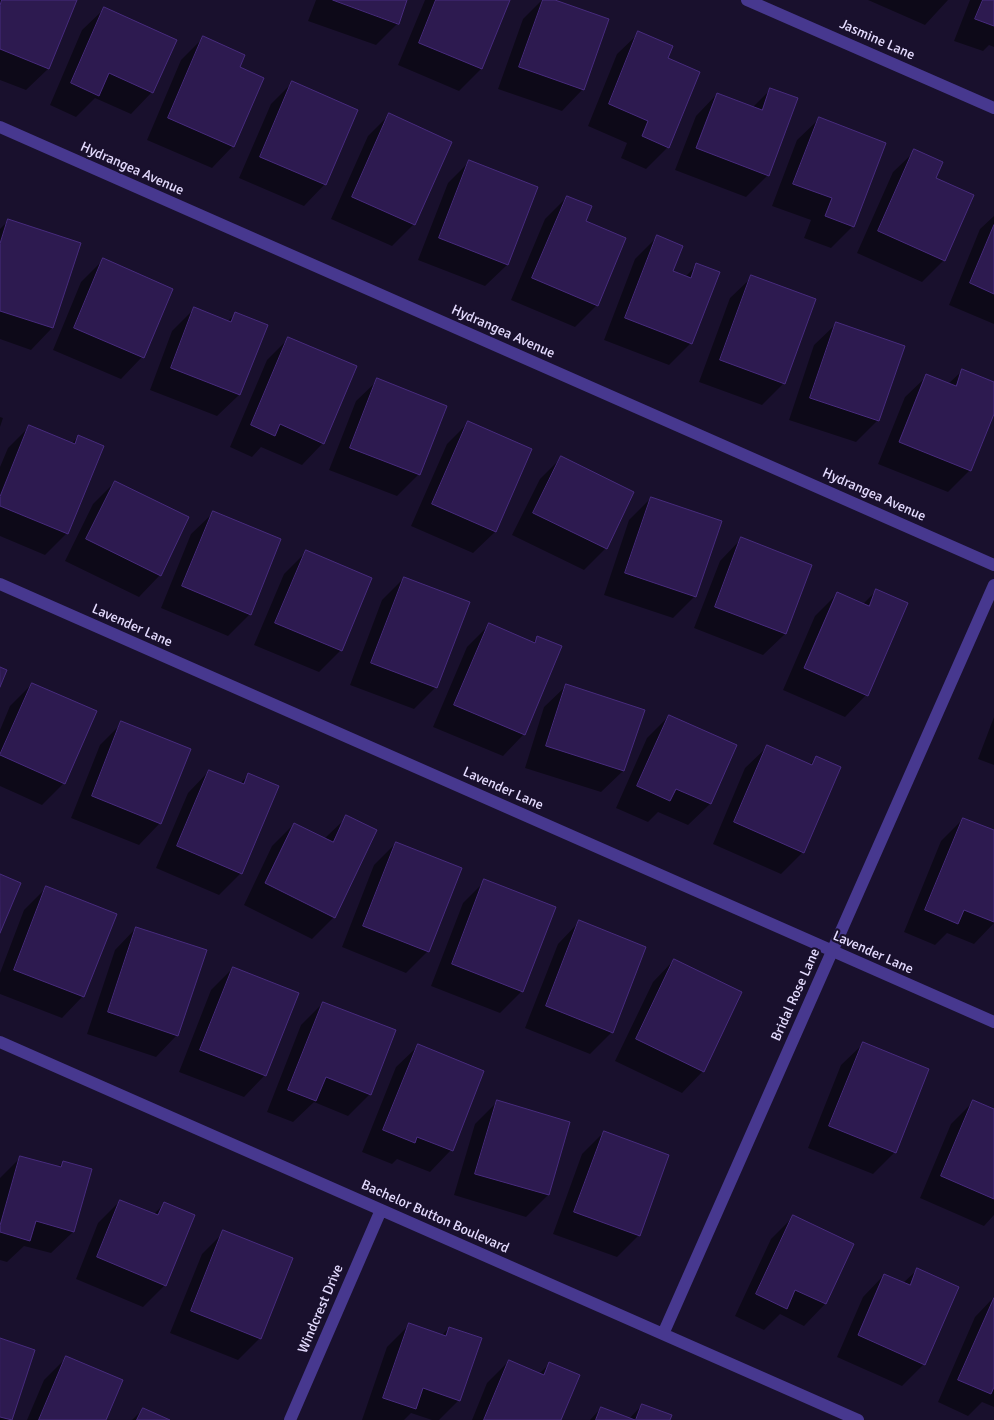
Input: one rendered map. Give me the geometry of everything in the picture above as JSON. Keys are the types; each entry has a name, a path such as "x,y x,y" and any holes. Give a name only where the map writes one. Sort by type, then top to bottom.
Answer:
{"street":[{"name":"Jasmine Lane","path":"747,0 994,108"},
{"name":"Hydrangea Avenue","path":"0,127 994,565"},
{"name":"Lavender Lane","path":"0,584 994,1022"},
{"name":"Bridal Rose Lane","path":"663,1334 994,585"},
{"name":"Bachelor Button Boulevard","path":"0,1042 858,1420"},
{"name":"Windcrest Drive","path":"290,1420 381,1210"}],"building":[{"path":"2,0 77,0 49,69 0,49 0,6"},
{"path":"333,0 407,0 399,24"},
{"path":"436,0 510,0 482,69 419,43"},
{"path":"543,0 555,0 609,19 584,90 519,67"},
{"path":"983,0 994,0 994,26 975,19"},
{"path":"104,7 177,40 153,93 109,73 99,96 71,83"},
{"path":"638,31 673,46 668,58 700,72 669,148 642,136 648,121 609,104"},
{"path":"203,36 245,55 240,67 264,78 234,147 168,118"},
{"path":"292,81 358,110 326,185 260,157"},
{"path":"770,88 798,98 769,176 696,148 717,93 762,110"},
{"path":"389,113 452,142 415,225 352,197"},
{"path":"819,117 886,143 854,227 825,216 832,198 793,184"},
{"path":"914,149 943,162 936,178 974,195 945,261 878,231"},
{"path":"469,160 538,187 508,265 439,238"},
{"path":"567,196 592,206 586,221 626,238 598,306 532,278"},
{"path":"8,219 81,243 53,328 0,311 0,244"},
{"path":"994,225 994,294 970,283"},
{"path":"657,235 683,246 673,271 691,278 696,263 720,272 692,344 625,318"},
{"path":"103,258 173,289 144,358 74,328"},
{"path":"751,275 816,299 785,384 720,360"},
{"path":"194,307 231,322 235,312 268,325 240,395 171,368"},
{"path":"836,322 905,346 879,421 810,398"},
{"path":"288,337 357,366 324,444 280,424 275,436 251,425"},
{"path":"962,369 994,382 994,414 971,471 899,442 926,374 956,386"},
{"path":"377,378 447,406 420,475 350,448"},
{"path":"468,421 532,449 496,532 432,504"},
{"path":"29,425 75,444 78,435 104,446 68,534 0,506 0,497"},
{"path":"561,456 634,492 607,549 533,513"},
{"path":"115,481 189,517 161,576 86,539"},
{"path":"651,497 722,521 696,597 625,573"},
{"path":"213,511 281,539 251,615 182,586"},
{"path":"741,537 812,565 786,634 715,607"},
{"path":"306,550 372,578 342,651 275,623"},
{"path":"404,577 470,602 437,688 371,663"},
{"path":"876,589 908,603 868,696 804,668 837,592 869,606"},
{"path":"489,623 535,643 537,636 562,646 525,735 454,705"},
{"path":"0,667 7,670 0,687"},
{"path":"32,683 97,711 65,784 0,755"},
{"path":"566,684 645,710 624,771 546,746"},
{"path":"669,715 737,745 711,804 676,789 670,801 637,786"},
{"path":"121,721 191,749 161,824 92,796"},
{"path":"767,745 812,765 816,756 841,767 804,853 734,822"},
{"path":"209,770 244,784 248,773 279,786 242,874 177,846"},
{"path":"346,815 377,830 335,918 265,883 294,823 333,842"},
{"path":"963,818 994,830 994,922 964,910 958,924 925,910"},
{"path":"396,842 462,868 429,952 363,926"},
{"path":"0,874 21,883 0,933"},
{"path":"484,879 556,907 523,992 452,964"},
{"path":"46,886 117,914 84,997 14,970"},
{"path":"579,920 646,947 613,1033 546,1006"},
{"path":"136,927 207,950 178,1036 108,1012"},
{"path":"674,959 742,992 704,1072 636,1039"},
{"path":"233,967 299,993 266,1076 200,1050"},
{"path":"323,1002 396,1030 371,1095 326,1077 316,1101 288,1090"},
{"path":"863,1042 929,1069 896,1153 829,1126"},
{"path":"418,1044 484,1071 453,1151 417,1137 415,1143 383,1130"},
{"path":"497,1100 570,1122 549,1195 475,1174"},
{"path":"973,1100 994,1109 994,1199 941,1176"},
{"path":"604,1131 669,1155 640,1236 574,1212"},
{"path":"20,1156 61,1167 63,1161 92,1169 74,1232 36,1221 30,1241 0,1232 0,1226"},
{"path":"120,1200 158,1215 164,1202 195,1215 166,1286 97,1257"},
{"path":"793,1215 854,1244 826,1304 795,1290 787,1309 756,1294"},
{"path":"223,1230 293,1258 261,1339 191,1311"},
{"path":"917,1268 959,1287 925,1365 858,1335 884,1274 910,1285"},
{"path":"994,1298 994,1387 991,1394 958,1380"},
{"path":"409,1323 446,1336 449,1327 482,1338 460,1401 423,1388 416,1409 383,1398"},
{"path":"0,1338 35,1350 12,1420 0,1417"},
{"path":"66,1356 123,1380 106,1420 39,1420"},
{"path":"509,1360 544,1375 549,1362 580,1375 561,1420 484,1420"},
{"path":"642,1404 672,1415 670,1420 636,1420"},
{"path":"601,1407 635,1420 596,1420"},
{"path":"143,1408 170,1420 137,1420"}]}
